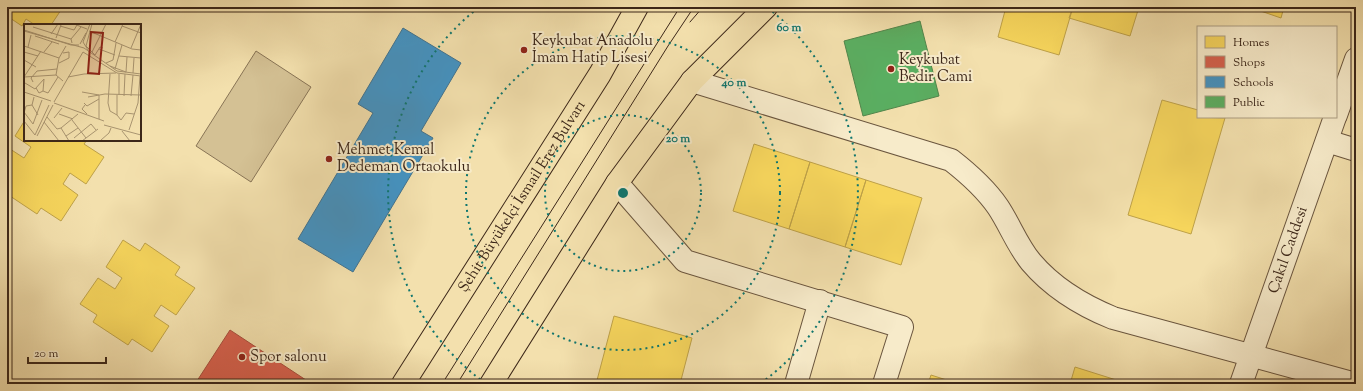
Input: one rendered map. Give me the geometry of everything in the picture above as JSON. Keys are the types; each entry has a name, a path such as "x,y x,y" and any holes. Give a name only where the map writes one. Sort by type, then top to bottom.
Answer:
{"main road":[{"name":"Şehit Büyükelçi İsmail Erez Bulvarı","path":"403,384 587,94 638,7"},
{"path":"491,384 617,183 692,81 766,7"}],"street":[{"name":"Çakıl Caddesi","path":"1337,113 1356,58"},
{"path":"692,81 951,160 985,189 999,208 1019,246 1058,289 1076,300 1113,318 1356,384"},
{"name":"Çakıl Caddesi","path":"1241,384 1335,118"},
{"path":"1327,141 1356,150"},
{"path":"617,183 685,261 902,327 884,384"},
{"path":"796,384 820,302"}],"shaded area":[{"path":"256,51 311,87 251,182 196,146"}],"building: Homes":[{"path":"7,7 63,7 52,24 34,24 26,19 22,26 7,16"},
{"path":"1006,7 1073,7 1059,55 998,37"},
{"path":"1073,7 1139,7 1130,36 1069,18"},
{"path":"1249,7 1284,7 1281,18"},
{"path":"1162,100 1197,110 1197,118 1225,118 1191,234 1128,215"},
{"path":"24,122 24,141 86,141 84,144 104,157 86,184 70,173 63,184 78,195 61,221 41,208 37,214 7,194 7,147 24,158 31,147 15,136"},
{"path":"754,144 810,162 789,229 733,211"},
{"path":"810,162 866,180 845,247 789,229"},
{"path":"866,180 922,198 901,265 845,247"},
{"path":"123,240 140,251 145,243 180,267 175,275 195,288 176,315 161,305 154,316 169,326 152,352 132,339 128,345 93,322 97,315 80,304 98,278 115,289 122,278 106,267"},
{"path":"614,316 692,338 680,384 596,384"},
{"path":"1075,367 1129,384 1070,384"},
{"path":"931,375 959,384 928,384"}],"building: Shops":[{"name":"Spor salonu","path":"230,330 312,384 195,384"}],"building: Schools":[{"path":"403,28 461,63 421,131 433,138 353,272 298,239 373,113 358,104"}],"building: Public":[{"name":"Keykubat Bedir Cami","path":"920,21 939,96 863,116 844,41"}],"tram line":[{"path":"442,384 680,7"},
{"path":"457,384 668,46 694,7"},
{"path":"690,22 703,7"}],"place":[{"name":"Keykubat Anadolu İmam Hatip Lisesi","path":"524,50"},
{"name":"Keykubat Bedir Cami","path":"891,69"},
{"name":"Mehmet Kemal Dedeman Ortaokulu","path":"329,159"},
{"name":"Spor salonu","path":"242,357"}]}
